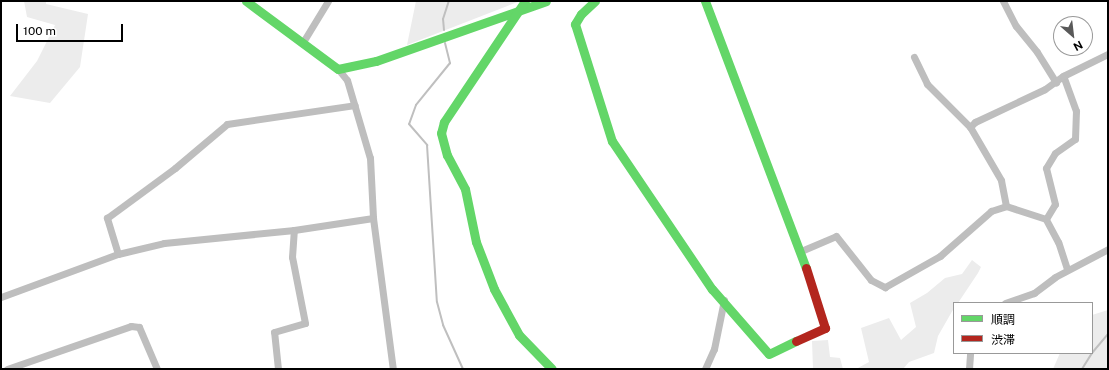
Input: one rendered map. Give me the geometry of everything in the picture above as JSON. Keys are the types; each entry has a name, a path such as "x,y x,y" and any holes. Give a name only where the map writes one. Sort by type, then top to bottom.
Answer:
{"street":[{"path":"246,1 338,69 347,80 356,104 370,158 373,218 393,369"},
{"path":"303,42 328,1"},
{"path":"525,1 444,122 442,141 465,189 476,242 494,289 519,335 552,369"},
{"path":"338,69 376,61 546,1"},
{"path":"595,1 581,14 575,24 612,141 712,290 724,300 769,354 825,328 801,251 706,1"},
{"path":"1003,1 1016,26 1037,52 1056,82"},
{"path":"970,127 975,122 1056,82 1062,76 1108,54"},
{"path":"914,57 927,84 970,127 1001,180 1006,206"},
{"path":"1046,219 1055,204 1046,168 1055,153 1075,139 1076,111 1062,76"},
{"path":"118,254 107,218 175,168 227,124 356,104"},
{"path":"801,251 836,236 871,280 885,287 940,256 991,211 1006,206 1046,219 1068,269"},
{"path":"1,297 118,254 164,244 294,230 373,218"},
{"path":"278,369 274,332 305,323 292,257 294,230"},
{"path":"1008,302 1034,294 1068,269 1108,249"},
{"path":"706,369 714,349 724,300"},
{"path":"7,369 131,326 139,327 157,369"},
{"path":"968,369 970,354"}],"shaded area":[{"path":"24,1 46,1 46,4 88,14 80,67 50,103 10,96 37,61 55,25 27,17"},
{"path":"416,1 520,1 407,45"},
{"path":"972,260 981,267 959,302 953,302 953,310 938,336 934,353 909,362 903,369 856,369 869,362 861,328 889,318 901,340 916,327 910,303 927,293 945,278 962,274"},
{"path":"1108,310 1107,369 1053,369 1060,354 1093,354 1093,315"},
{"path":"828,340 830,357 840,358 843,369 813,369 812,341"}],"waterway":[{"path":"444,30 443,19 449,1"},
{"path":"445,43 450,63 416,105 409,124 427,145 437,302 443,325 463,369"},
{"path":"1093,352 1108,334"},
{"path":"1082,369 1091,354"}],"traffic: fast":[{"path":"246,1 338,69 376,61 546,1"},
{"path":"525,1 444,122 441,133 447,155 465,189 476,242 494,289 519,335 552,369"},
{"path":"595,1 581,14 575,24 612,141 712,289 769,354 796,341"},
{"path":"705,1 806,268"}],"traffic: jam":[{"path":"796,341 825,328 806,268"}]}
